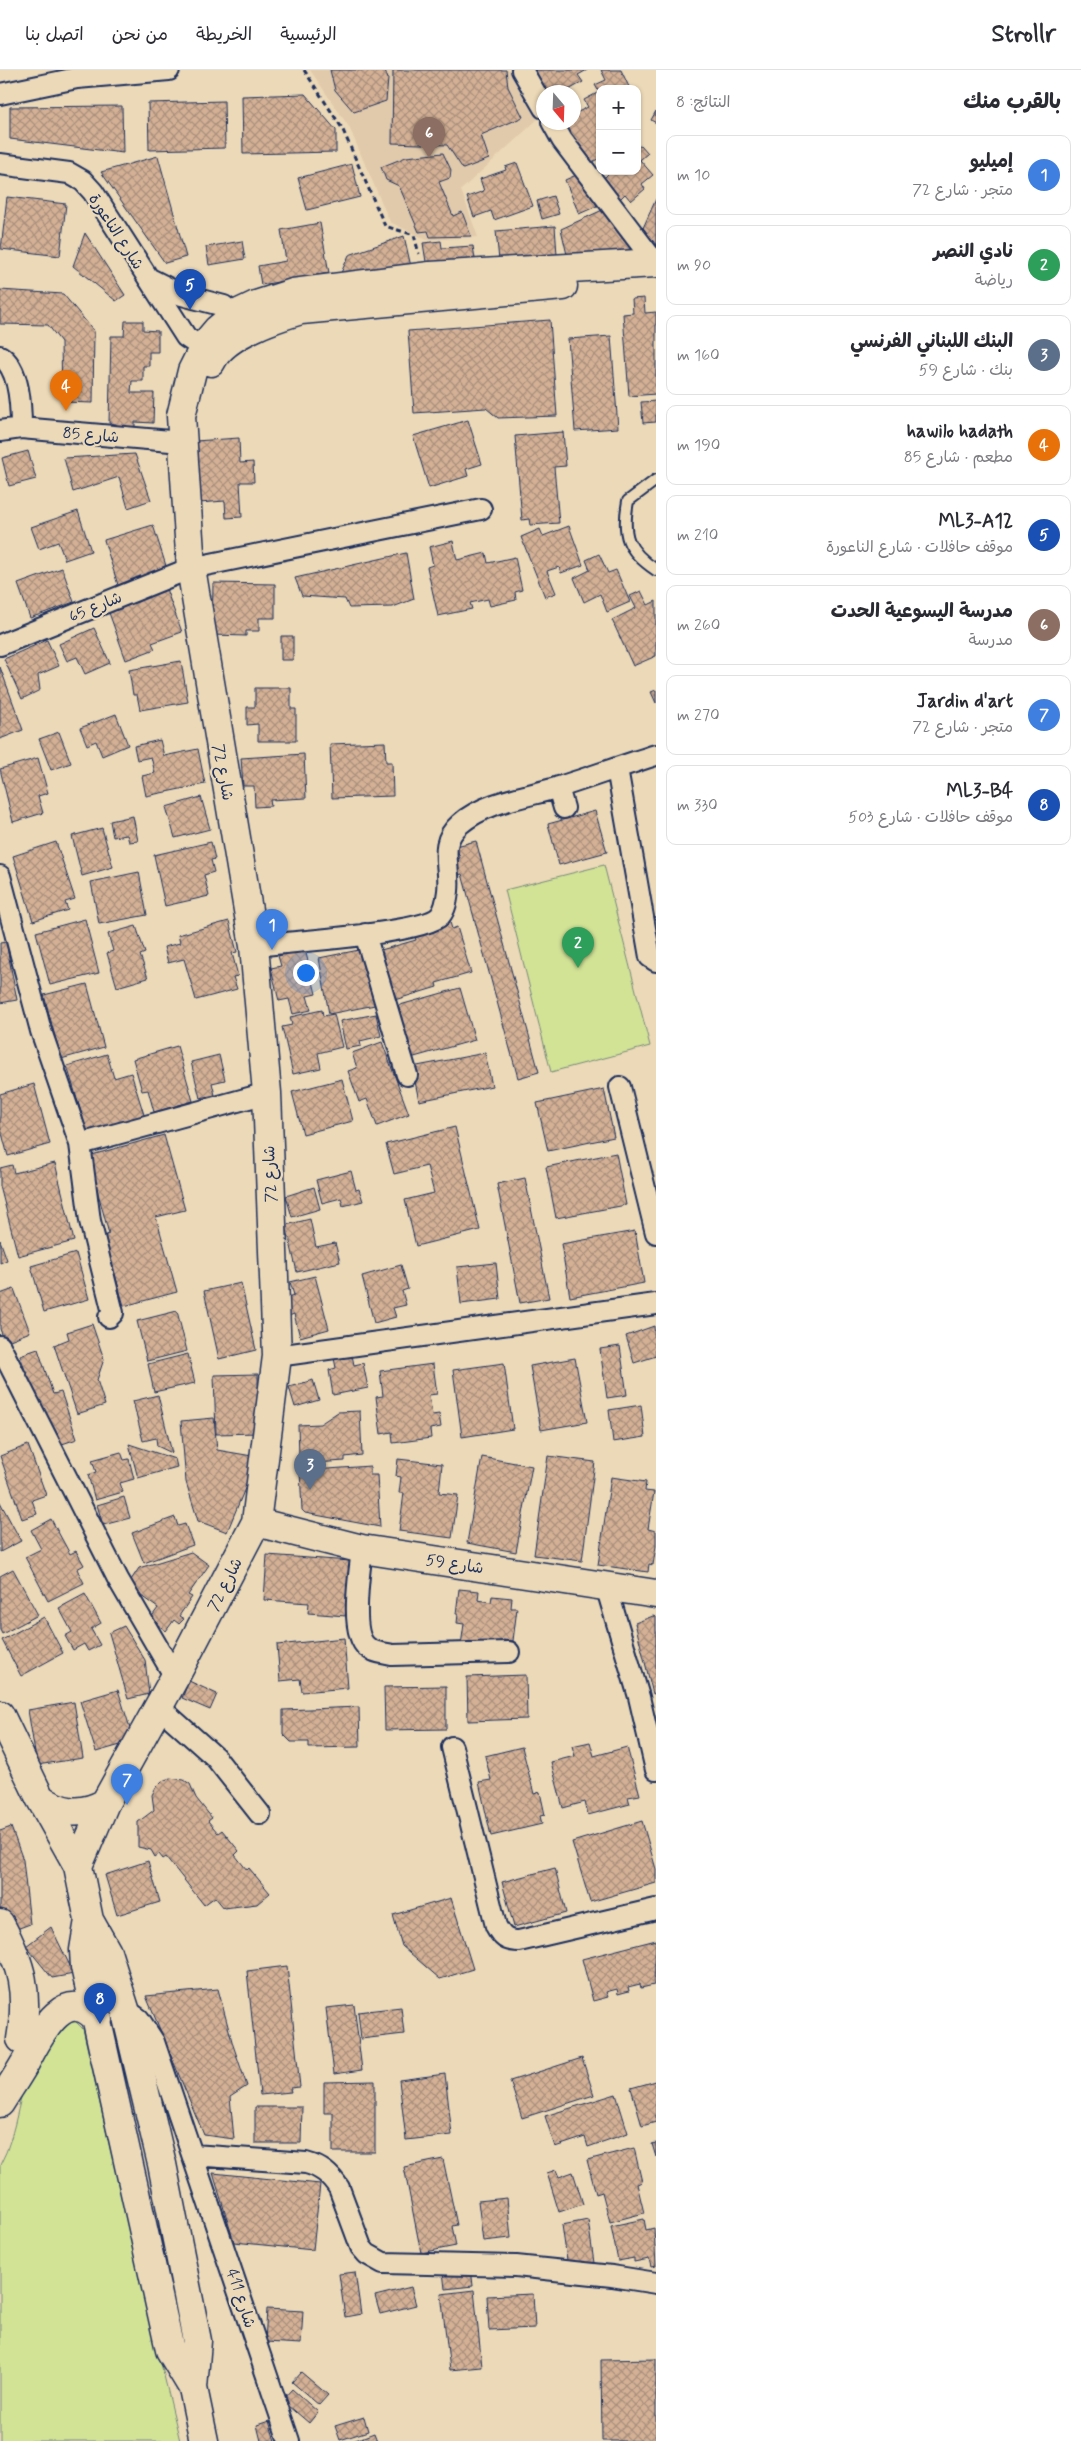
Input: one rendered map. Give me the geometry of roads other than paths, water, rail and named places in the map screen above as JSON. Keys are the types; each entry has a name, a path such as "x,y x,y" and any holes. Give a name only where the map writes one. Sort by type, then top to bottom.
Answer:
{"street":[{"path":"0,94 77,78 170,70"},
{"path":"522,70 536,94"},
{"path":"556,130 562,140 656,263"},
{"name":"شارع الناعورة","path":"0,164 69,173 83,181 93,192 148,278 198,337"},
{"path":"182,436 204,376 214,356 198,337 180,306 215,306 264,302 304,291 430,276 656,263"},
{"path":"198,337 301,310 656,277"},
{"name":"شارع الناعورة","path":"148,278 167,289 215,306"},
{"path":"198,337 216,330 215,306"},
{"name":"شارع 72","path":"78,1866 105,1803 160,1707 256,1522 277,1356 266,1093 254,946 190,568 182,407 198,337"},
{"path":"0,356 13,374 20,397 21,428"},
{"name":"شارع 85","path":"0,431 21,428 182,436"},
{"name":"شارع 65","path":"0,644 190,568 481,509"},
{"path":"254,946 365,934 426,925 440,916 447,903 449,885 446,844 459,824 472,815 496,805 656,755"},
{"path":"617,768 650,957 656,961"},
{"path":"558,787 564,808"},
{"path":"0,876 41,1031 80,1144 90,1221 113,1313 109,1317"},
{"path":"365,934 407,1075"},
{"path":"620,1087 656,1233"},
{"path":"80,1144 266,1093"},
{"path":"277,1356 656,1304"},
{"path":"0,1346 118,1579 176,1677"},
{"name":"شارع 59","path":"256,1522 362,1549 656,1594"},
{"path":"362,1549 357,1614 360,1636 365,1646 375,1652 392,1655 509,1652"},
{"path":"606,1586 638,1697 656,1770"},
{"path":"160,1707 215,1757 260,1814"},
{"path":"0,1716 40,1798 78,1866 89,1920 107,1952 125,2009 162,2164 197,2341 193,2388 204,2441"},
{"path":"452,1747 496,1926 502,1937 509,1941 519,1941 656,1909"},
{"path":"40,1798 60,1810 72,1812 95,1809 105,1803"},
{"path":"89,1920 84,1950 85,1967 170,2350 193,2388"},
{"path":"0,1924 14,1951 23,1978 25,2014 21,2039"},
{"path":"4,2096 16,2050 32,2021 72,1986 85,1967"},
{"path":"4,2096 36,2041 53,2018 63,2010 77,2008 84,2009 98,2020"},
{"name":"شارع 411","path":"125,2009 147,2028 154,2042 289,2441"},
{"path":"193,2155 306,2163 316,2166 333,2179 339,2188 361,2247 367,2254 384,2263 516,2266 612,2276 656,2284"}],"lane":[{"path":"656,480 628,501 624,521 627,541 656,570"}],"place":[{"name":"مدرسة اليسوعية الحدت","path":"429,158"},
{"name":"ML3-A12","path":"190,310"},
{"name":"hawilo hadath","path":"66,411"},
{"name":"إميليو","path":"272,950"},
{"name":"نادي النصر","path":"578,968"},
{"name":"البنك اللبناني الفرنسي","path":"310,1490"},
{"name":"Jardin d'art","path":"127,1805"},
{"name":"ML3-B4","path":"100,2024"}]}
